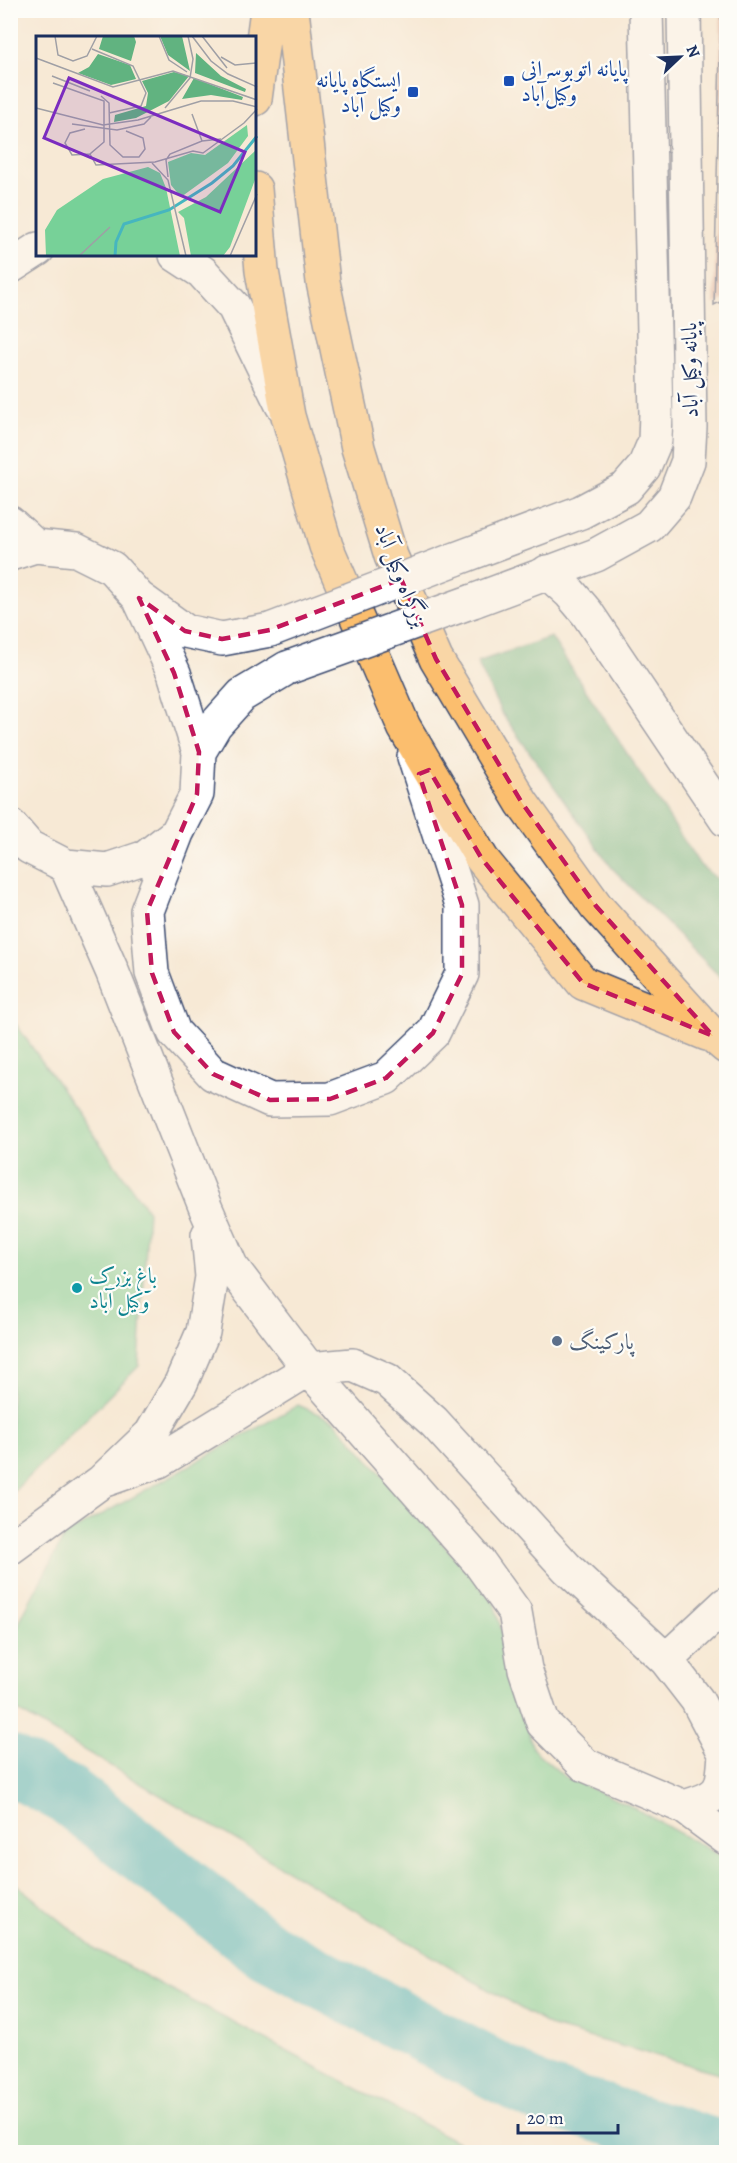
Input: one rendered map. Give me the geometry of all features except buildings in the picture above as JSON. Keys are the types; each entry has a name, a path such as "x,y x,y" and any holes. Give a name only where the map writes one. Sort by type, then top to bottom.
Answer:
{"highway":[{"path":"256,92 267,10"},
{"name":"بزرگراه وکیل آباد","path":"292,10 323,282 358,448 391,556 436,658 522,802 596,906 720,1041"},
{"path":"256,201 262,271 288,416 326,546 404,727 482,858 583,983 720,1041"}],"street":[{"name":"پایانه وکیل آباد","path":"139,598 185,631 222,639 270,630 581,512 626,488 644,467 655,441 646,10"},
{"name":"پایانه وکیل آباد","path":"199,752 215,725 242,695 287,668 596,555 649,526 674,497 688,461 690,427 684,10"},
{"path":"10,267 36,250"},
{"path":"178,256 202,272 234,307 288,416"},
{"path":"10,523 23,550 76,550 112,568 139,598 174,673 199,752 197,794 177,832 147,911 152,973 174,1032 213,1074 270,1100 330,1100 386,1078 433,1033 462,974 462,905 404,727"},
{"path":"587,613 596,555"},
{"path":"547,572 587,613 726,820"},
{"path":"10,825 29,847 66,866 107,870 146,857 177,832"},
{"path":"66,866 112,971 206,1209 231,1266 309,1369 479,1562 515,1612 525,1669 543,1723 585,1765 684,1807 726,1838"},
{"path":"10,1548 102,1481 151,1434 182,1383 203,1332 213,1277 206,1209"},
{"path":"102,1481 159,1461 309,1369 353,1365 387,1380 434,1422 567,1568 666,1660 697,1700 726,1753 724,1776 718,1791 708,1800 684,1807"},
{"path":"666,1660 726,1604"}],"highlighted area":[{"path":"401,579 436,659 522,803 596,906 713,1036 583,983 482,859 429,770 419,774 462,905 462,974 433,1033 386,1078 330,1099 270,1100 213,1074 174,1032 152,973 147,911 197,794 199,752 174,673 139,598 185,631 222,639 270,630"}],"green space":[{"path":"551,637 700,865 726,886 726,983 612,868 501,712 477,662"},
{"name":"باغ بزرک وکیل آباد","path":"10,1016 148,1211 139,1366 11,1494"},
{"path":"298,1405 335,1421 494,1602 533,1749 565,1777 627,1804 726,1859 726,2075 552,2027 11,1707 11,1641 65,1535"},
{"path":"11,1880 97,1950 476,2152 11,2152"}],"waterway":[{"path":"10,1765 69,1796 267,1951 542,2095 726,2152"}],"place":[{"name":"پایانه اتوبوسرانی وکیل‌آباد","path":"509,81"},
{"name":"ایستگاه پایانه وکیل آباد","path":"413,92"},
{"name":"باغ بزرک وکیل آباد","path":"77,1288"},
{"name":"پارکینگ","path":"557,1341"}]}
